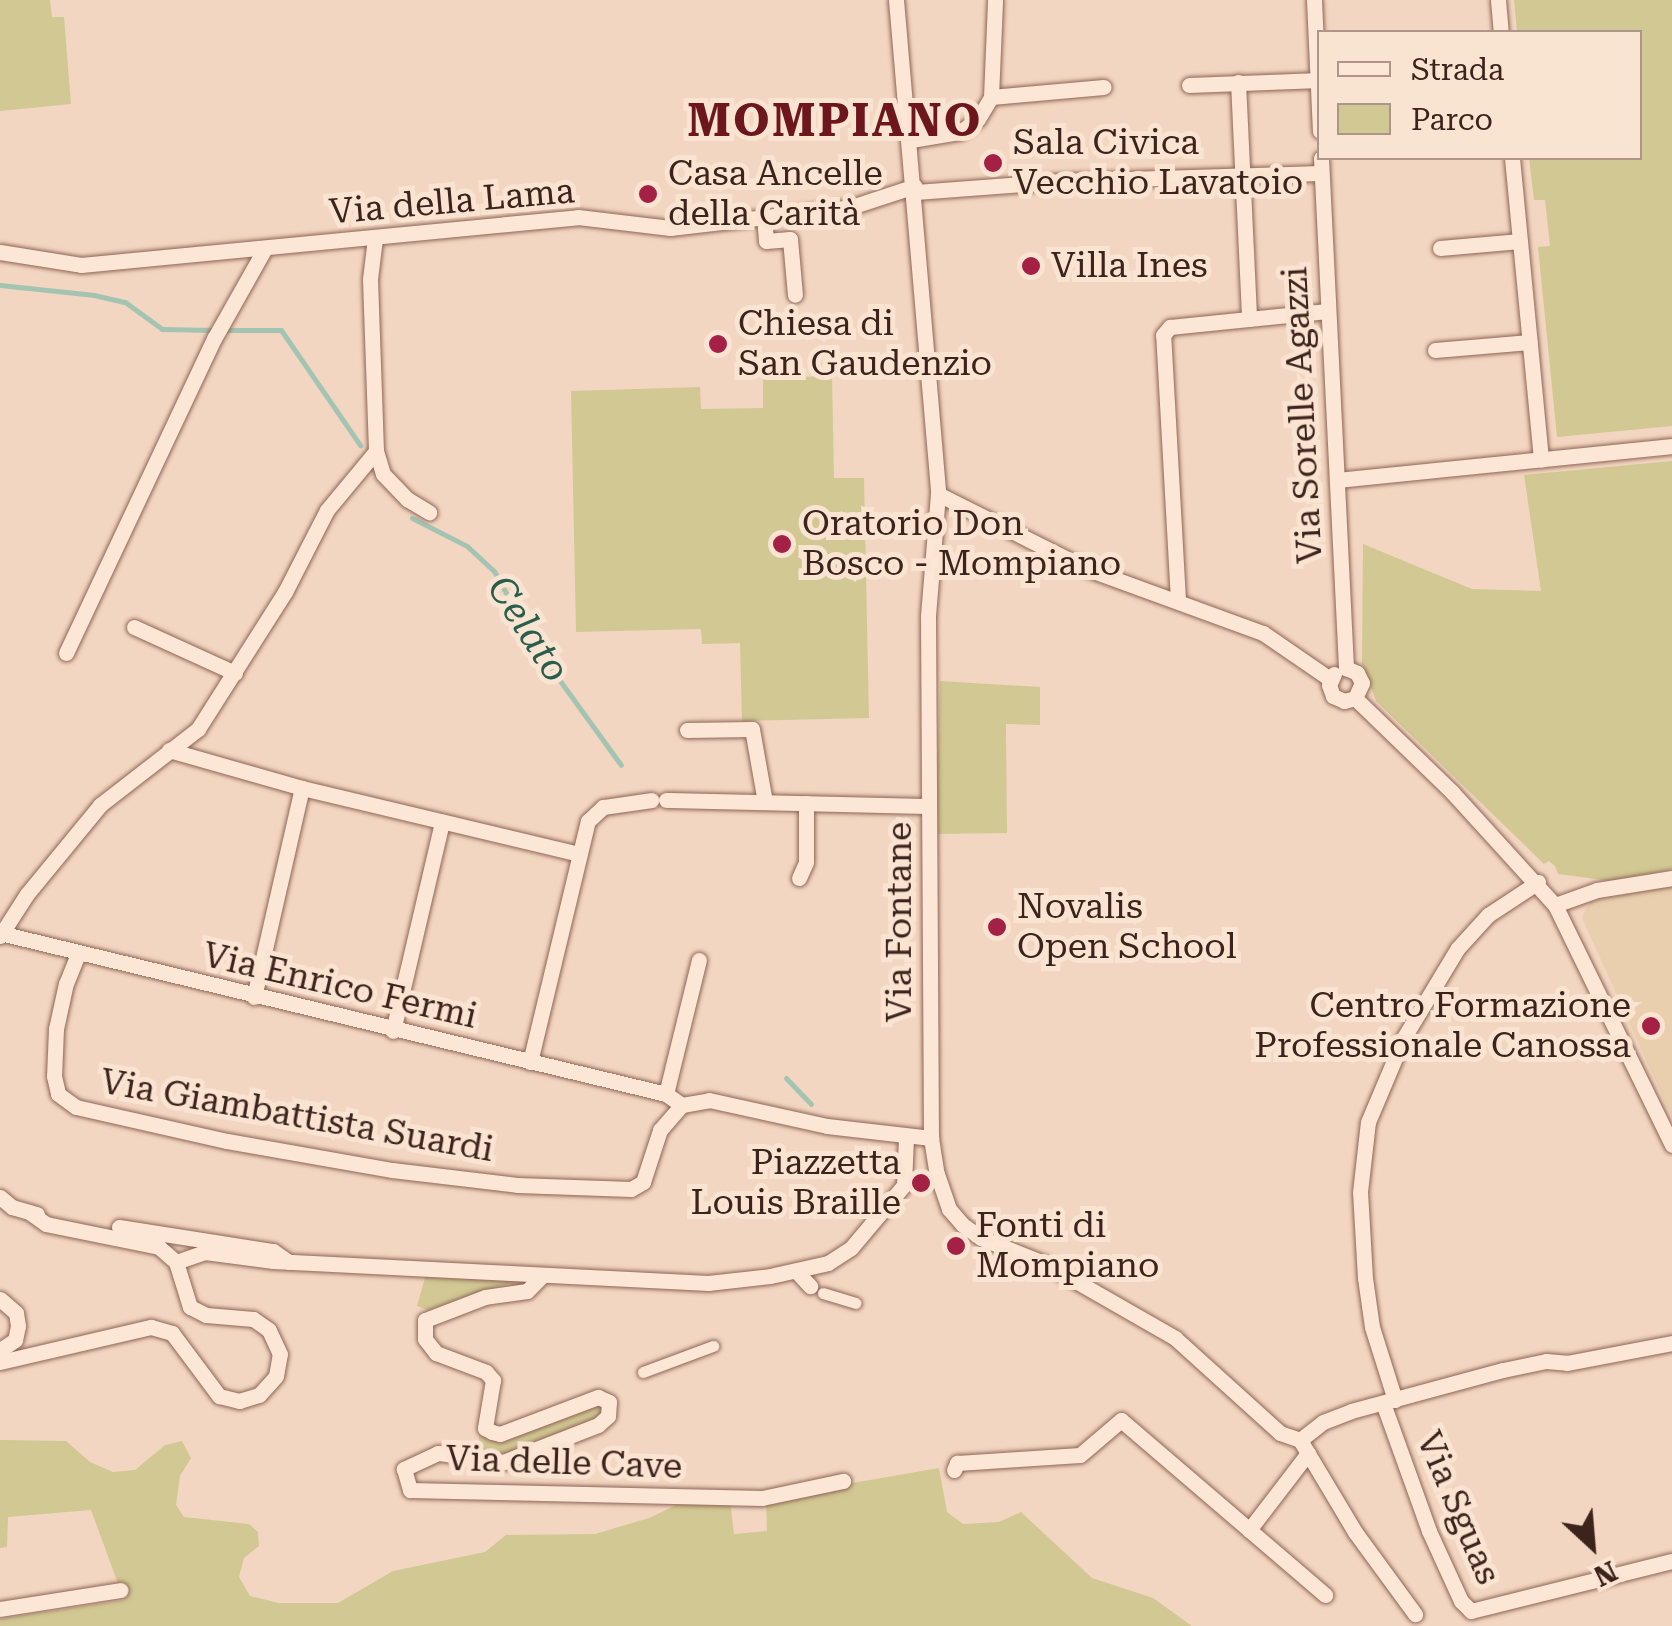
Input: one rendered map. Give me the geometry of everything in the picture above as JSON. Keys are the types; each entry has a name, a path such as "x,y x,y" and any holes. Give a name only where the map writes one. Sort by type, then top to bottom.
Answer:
{"street":[{"name":"Via Fontane","path":"896,0 911,140 938,494 928,616 932,1138 937,1174 949,1209 963,1225 981,1238 1046,1264 1175,1338 1280,1433 1304,1446 1355,1532 1414,1614"},
{"path":"911,140 960,132 978,119 991,97 995,0"},
{"path":"1314,0 1317,60"},
{"path":"1498,0 1500,30"},
{"path":"1189,85 1317,80"},
{"path":"1238,82 1250,319"},
{"path":"991,97 1104,88"},
{"path":"1512,160 1542,460"},
{"name":"Via della Lama","path":"0,252 81,265 578,217 670,228 852,207 915,189 1242,176 1321,165"},
{"name":"Via Sorelle Agazzi","path":"1321,165 1346,668"},
{"path":"764,216 766,241 790,239 794,295"},
{"path":"375,238 370,279 376,450 382,474 407,499 430,512"},
{"path":"1440,248 1520,241"},
{"path":"66,653 219,331 264,250"},
{"path":"1178,600 1163,335 1170,327 1327,311"},
{"path":"1435,350 1530,342"},
{"path":"1337,480 1672,446"},
{"path":"1,934 26,894 100,804 198,729 285,592 326,510 376,450"},
{"path":"938,494 1085,568 1263,633 1330,679"},
{"path":"134,627 235,673"},
{"path":"1330,679 1346,668 1357,673 1362,683 1355,698"},
{"path":"1330,679 1330,691 1338,700 1355,698"},
{"path":"1355,698 1538,882 1555,905 1672,1146"},
{"path":"687,730 752,729 765,802"},
{"path":"169,750 302,788 578,854"},
{"path":"254,998 302,788"},
{"path":"530,1062 578,854 588,822 602,807 659,800 928,806"},
{"path":"798,878 806,862 806,803"},
{"path":"393,1030 442,822"},
{"path":"1555,905 1598,890 1672,878"},
{"path":"1389,1401 1365,1278 1360,1192 1368,1122 1403,1039 1458,948 1488,915 1538,882"},
{"name":"Via Enrico Fermi","path":"1,934 254,998 666,1094 682,1106"},
{"name":"Via Giambattista Suardi","path":"78,954 62,998 54,1076 58,1094 76,1107 228,1141 392,1170 517,1185 632,1189 643,1182 660,1130 682,1106"},
{"path":"666,1094 699,960"},
{"path":"682,1106 709,1100 827,1126 932,1138"},
{"name":"Via delle Cave","path":"0,1197 12,1207 29,1212 272,1250 289,1262 708,1284 796,1271 840,1255 904,1185 906,1138"},
{"path":"0,1362 130,1328 151,1328 172,1333 219,1396 239,1401 259,1395 276,1376 280,1354 269,1330 254,1319 206,1315 190,1306 176,1262 160,1247 46,1224 29,1212"},
{"path":"176,1262 205,1252 289,1262"},
{"path":"796,1271 816,1290 854,1302"},
{"name":"Via delle Cave","path":"542,1276 526,1291 485,1297 425,1320 425,1340 436,1353 486,1372 493,1380 485,1428 492,1432 500,1434 598,1397 607,1399 608,1416 598,1426 503,1462 438,1453 404,1470 410,1490 762,1498 842,1482"},
{"name":"Via delle Cave","path":"709,1295 764,1286 770,1276"},
{"path":"0,1299 16,1313 18,1326 15,1340 0,1350"},
{"path":"1249,1530 1323,1422 1517,1367 1567,1363 1672,1343"},
{"path":"644,1372 713,1346"},
{"name":"Via Sguas","path":"1389,1401 1406,1475 1465,1608 1479,1611 1672,1561"},
{"path":"954,1470 957,1463 1080,1455 1121,1420 1325,1595"},
{"path":"0,1609 121,1590"}],"shaded area":[{"name":"Centro Formazione Professionale Canossa","path":"1672,886 1672,1117 1582,918 1590,901 1598,897"}],"green space":[{"path":"0,0 50,0 52,17 64,17 71,104 0,111"},
{"path":"1514,0 1672,0 1672,426 1557,437 1538,247 1550,246 1545,200 1534,200 1529,160 1642,160 1642,30 1517,30"},
{"path":"832,376 834,478 864,478 869,718 742,721 740,643 702,644 701,629 576,632 571,391 700,387 701,409 763,408 763,378"},
{"path":"1672,461 1672,869 1618,882 1558,874 1555,866 1549,861 1544,864 1376,701 1362,664 1363,544 1472,589 1541,591 1524,475"},
{"path":"940,681 1040,687 1040,725 1006,724 1007,833 936,834"},
{"path":"426,1274 519,1280 428,1310 417,1306"},
{"path":"597,1402 603,1407 598,1417 529,1448 507,1454 479,1454 479,1433 489,1438"},
{"path":"0,1440 66,1441 90,1462 113,1472 135,1470 165,1445 182,1441 191,1458 180,1476 176,1505 184,1517 249,1524 258,1532 259,1546 244,1558 239,1577 250,1596 279,1603 338,1603 393,1571 485,1552 506,1535 595,1534 649,1518 689,1499 730,1499 734,1534 767,1531 766,1498 939,1468 947,1512 963,1524 999,1522 1021,1512 1092,1578 1153,1598 1192,1626 0,1626 0,1619 124,1600 91,1510 8,1517 7,1547 0,1548"}],"waterway":[{"name":"Celato","path":"0,285 125,302 162,329 214,330"},
{"name":"Celato","path":"225,330 281,330 360,445"},
{"name":"Celato","path":"412,518 467,546 494,571 537,649 621,765"},
{"name":"Celato","path":"786,1078 811,1104"}],"place":[{"name":"Sala Civica Vecchio Lavatoio","path":"993,163"},
{"name":"Casa Ancelle della Carità","path":"648,194"},
{"name":"Villa Ines","path":"1031,266"},
{"name":"Chiesa di San Gaudenzio","path":"718,344"},
{"name":"Oratorio Don Bosco - Mompiano","path":"782,544"},
{"name":"Novalis Open School","path":"997,927"},
{"name":"Centro Formazione Professionale Canossa","path":"1651,1026"},
{"name":"Piazzetta Louis Braille","path":"921,1183"},
{"name":"Fonti di Mompiano","path":"956,1246"}],"district":[{"name":"MOMPIANO","path":"835,121"}]}
